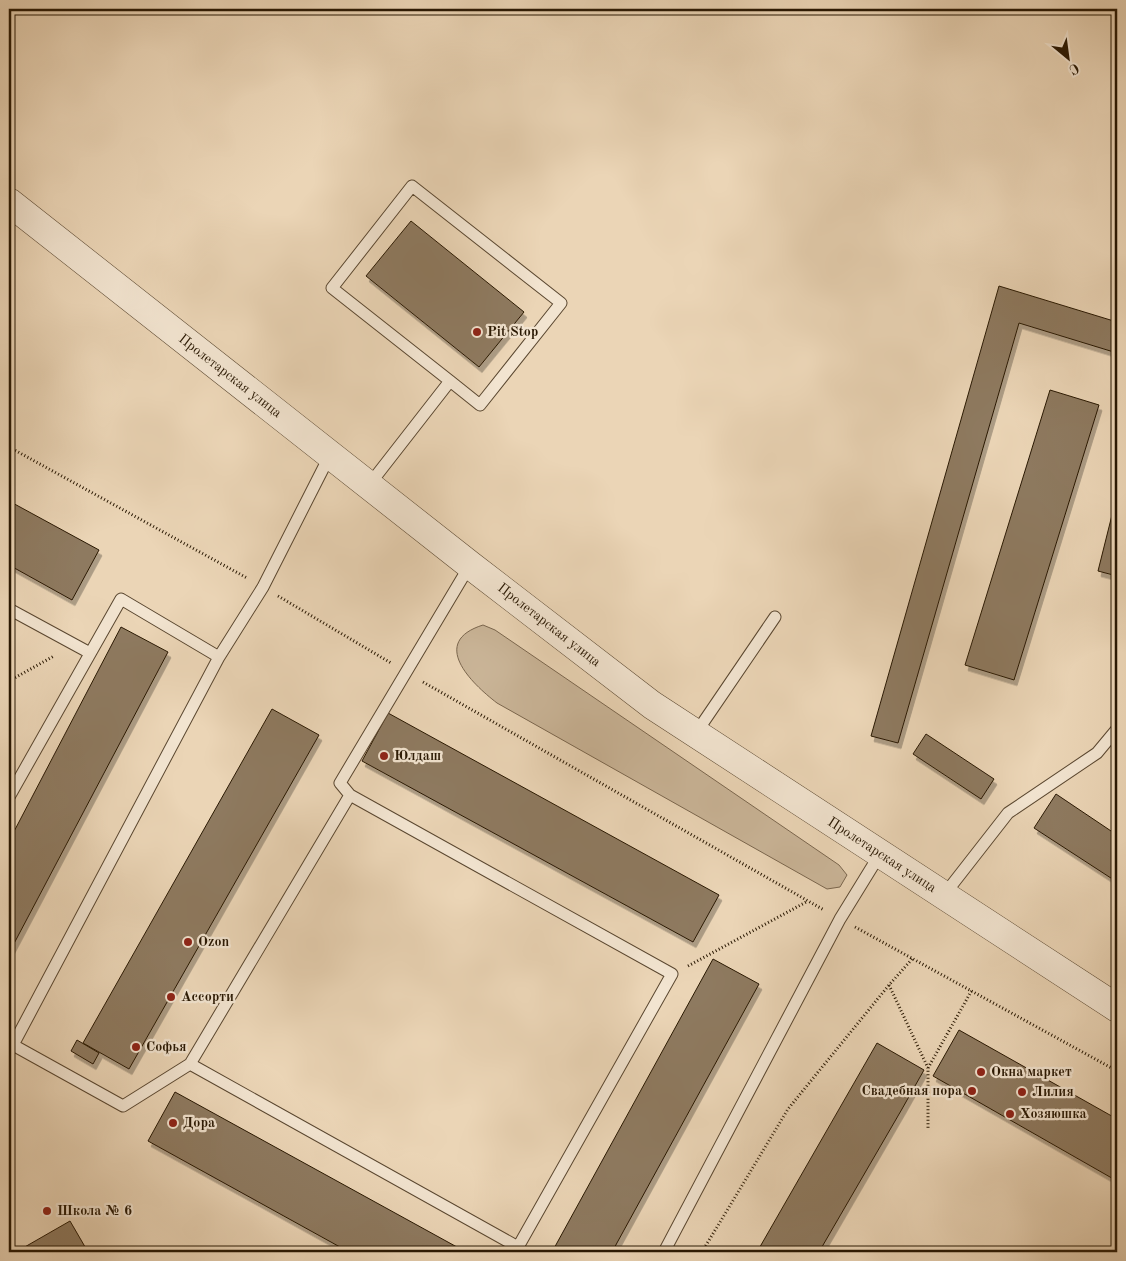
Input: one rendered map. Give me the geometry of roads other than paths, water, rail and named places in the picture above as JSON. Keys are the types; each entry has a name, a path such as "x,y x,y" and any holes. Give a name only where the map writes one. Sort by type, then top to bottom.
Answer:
{"street":[{"name":"Пролетарская улица","path":"9,202 470,565 652,705 1117,1008"}],"lane":[{"path":"412,186 560,303 480,405 450,381 332,288 412,186"},
{"path":"369,485 450,381"},
{"path":"330,454 263,587 219,657 11,1044 123,1106 190,1064 350,795"},
{"path":"190,1064 518,1247 672,974 350,795 340,783 470,565"},
{"path":"9,797 121,599 219,657"},
{"path":"9,609 90,653"},
{"path":"696,733 775,617"},
{"path":"944,895 1008,813 1097,753 1117,729"},
{"path":"664,1252 840,919 880,854"}],"place":[{"name":"Pit Stop","path":"477,332"},
{"name":"Юлдаш","path":"384,756"},
{"name":"Ozon","path":"188,942"},
{"name":"Ассорти","path":"171,997"},
{"name":"Софья","path":"136,1047"},
{"name":"Окна маркет","path":"981,1072"},
{"name":"Свадебная пора","path":"972,1091"},
{"name":"Лилия","path":"1022,1092"},
{"name":"Хозяюшка","path":"1010,1114"},
{"name":"Дора","path":"173,1123"},
{"name":"Школа № 6","path":"47,1211"}]}
